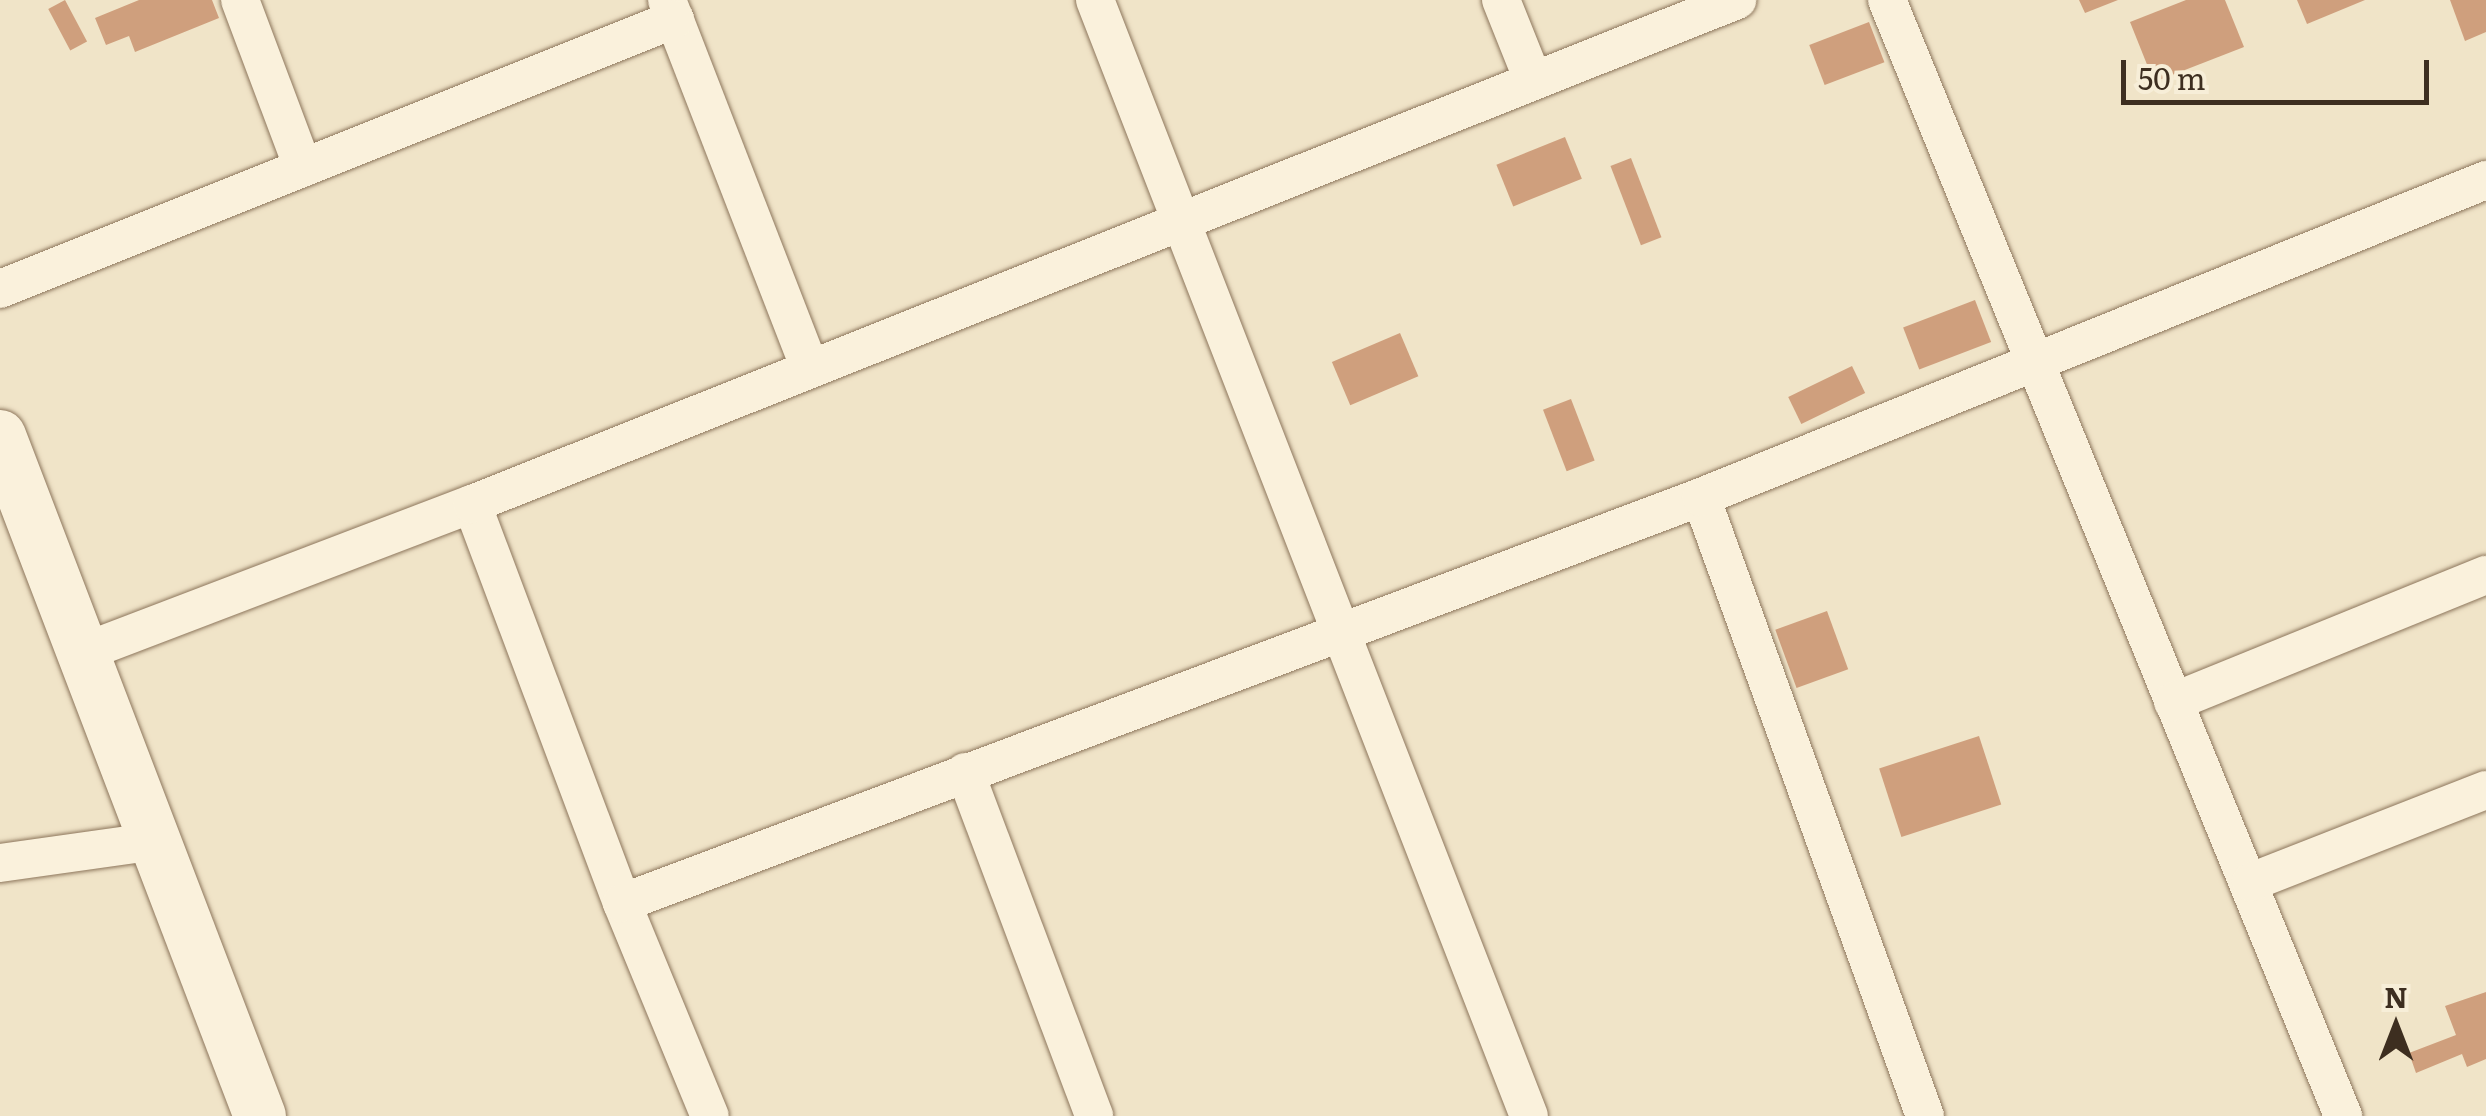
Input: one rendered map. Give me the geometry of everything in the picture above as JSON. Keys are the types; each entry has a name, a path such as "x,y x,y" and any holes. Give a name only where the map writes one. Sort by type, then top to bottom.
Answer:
{"street":[{"path":"240,0 302,168"},
{"path":"1094,0 1529,1116"},
{"path":"1500,0 1533,80"},
{"path":"84,652 472,504 810,366 1738,0"},
{"path":"1886,0 2343,1116"},
{"path":"0,289 302,168 671,10 810,366"},
{"path":"622,904 1700,497 2486,180"},
{"path":"0,436 260,1116"},
{"path":"1700,497 1925,1116"},
{"path":"472,504 622,904 710,1116"},
{"path":"2173,702 2486,576"},
{"path":"965,772 1094,1116"},
{"path":"2250,882 2486,790"},
{"path":"0,863 156,841"}],"building":[{"path":"65,0 87,41 70,50 48,9"},
{"path":"139,0 212,0 219,18 135,52 129,36 106,45 95,18"},
{"path":"2079,0 2118,0 2085,13"},
{"path":"2186,0 2225,0 2244,47 2154,82 2130,22"},
{"path":"2297,0 2365,0 2307,24"},
{"path":"2450,0 2486,0 2486,32 2465,41"},
{"path":"1869,22 1884,62 1825,85 1809,45"},
{"path":"1565,137 1582,179 1513,206 1496,165"},
{"path":"1631,158 1661,237 1641,245 1610,166"},
{"path":"1975,300 1991,342 1919,370 1903,328"},
{"path":"1400,333 1418,376 1350,405 1332,362"},
{"path":"1852,366 1865,393 1801,424 1788,397"},
{"path":"1571,399 1595,461 1567,471 1543,410"},
{"path":"1827,611 1848,669 1797,688 1775,630"},
{"path":"1979,736 2001,804 1901,837 1879,768"},
{"path":"2486,992 2486,1059 2467,1067 2462,1054 2416,1073 2409,1053 2456,1035 2445,1006"}]}
